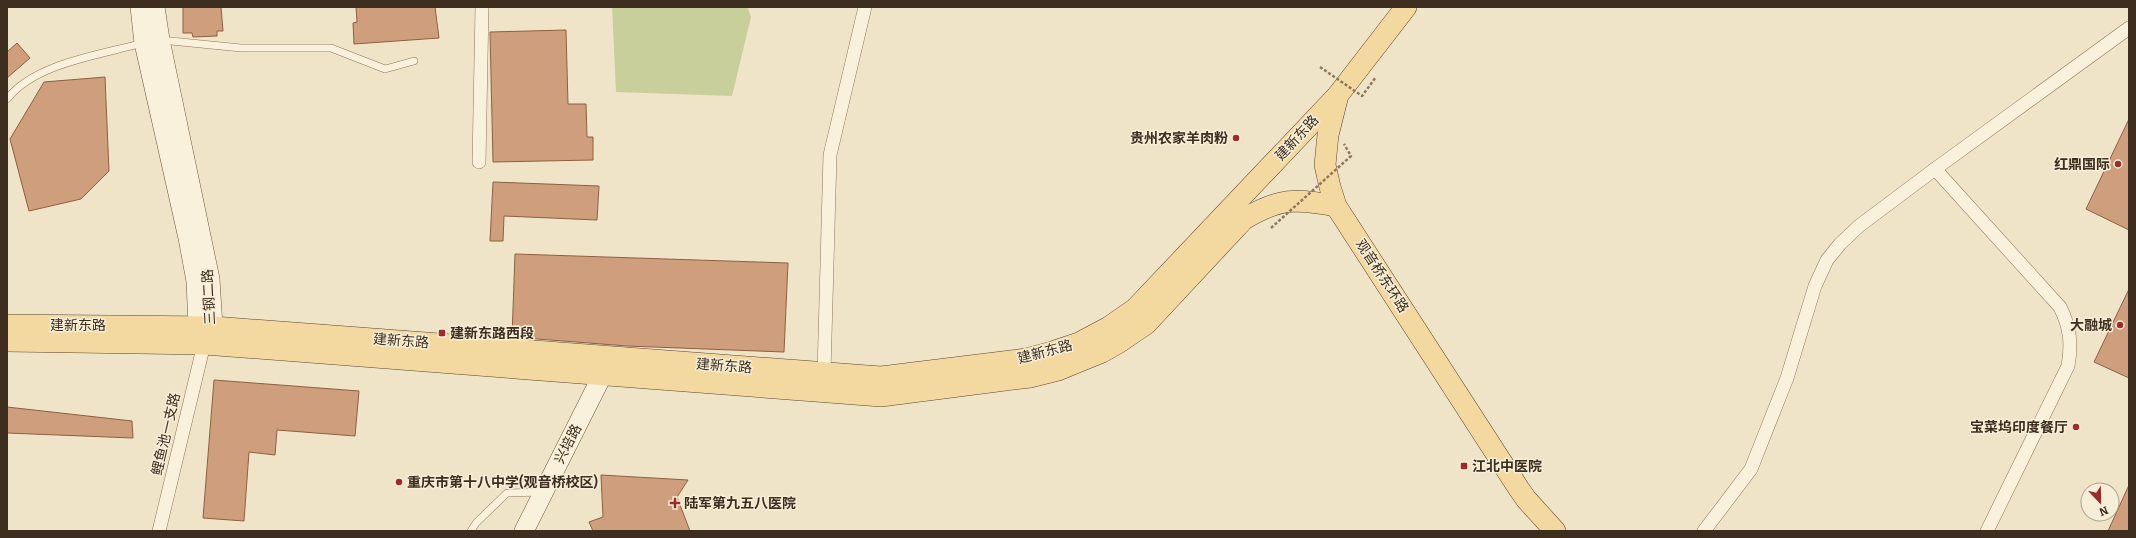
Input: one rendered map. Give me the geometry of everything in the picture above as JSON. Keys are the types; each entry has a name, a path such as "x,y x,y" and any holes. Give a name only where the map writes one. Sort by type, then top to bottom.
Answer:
{"main road":[{"name":"观音桥东环路","path":"1406,7 1338,96 1328,135 1325,165 1330,187 1336,206 1526,499 1555,531"},
{"name":"建新东路","path":"607,367 824,373 881,377 1026,359 1079,343 1110,327 1135,309 1338,96"},
{"name":"建新东路","path":"7,325 205,332 607,367 881,396 1030,376 1058,370 1089,358 1118,343 1146,324 1227,235 1244,219 1262,208 1280,202 1295,200 1336,206"},
{"name":"建新东路","path":"7,340 205,332"}],"street":[{"name":"三钢二路","path":"140,7 152,42 202,237 210,279 205,332"},
{"name":"三钢二路","path":"152,42 156,7"},
{"path":"479,162 482,7"},
{"path":"824,373 830,155 865,7"},
{"path":"1704,531 1751,469 1787,378 1815,286 1827,260 1840,244 1859,226 1935,169 2129,28"},
{"path":"1935,169 2060,307 2070,333 2071,348 2068,366 1988,531"},
{"name":"鲤鱼池一支路","path":"159,531 205,332"},
{"name":"兴培路","path":"524,531 607,367"}],"lane":[{"path":"7,99 30,78 50,68 152,42 240,48 331,48 385,69 414,61"},
{"path":"472,531 476,523 507,493 543,492"}],"path":[{"path":"1320,67 1362,96 1376,77"},
{"path":"1270,228 1351,156 1344,144"}],"green space":[{"path":"612,7 748,8 751,17 732,96 616,92"}],"building":[{"path":"183,7 221,7 223,31 217,31 217,36 193,37 192,33 183,33"},
{"path":"356,7 435,7 439,38 354,44 353,23 357,22"},
{"path":"566,30 568,104 586,104 587,137 593,137 593,160 493,162 490,32"},
{"path":"17,43 30,58 7,78 7,52"},
{"path":"105,77 109,171 81,199 29,211 10,139 44,82"},
{"name":"红鼎国际","path":"2129,119 2129,230 2086,209"},
{"path":"493,182 599,186 597,220 504,216 503,241 490,241"},
{"path":"515,254 788,263 784,352 627,346 512,337"},
{"name":"大融城","path":"2129,289 2129,378 2094,362"},
{"path":"214,380 359,391 355,436 277,430 275,455 249,452 244,521 203,518"},
{"path":"7,407 132,421 133,438 7,433"},
{"path":"601,475 688,480 677,497 690,531 593,531 589,522 603,517"},
{"path":"2129,485 2129,531 2108,531 2112,522 2120,522 2120,505"}],"place":[{"name":"贵州农家羊肉粉","path":"1236,138"},
{"name":"红鼎国际","path":"2118,164"},
{"name":"大融城","path":"2120,325"},
{"name":"建新东路西段","path":"442,333"},
{"name":"宝菜坞印度餐厅","path":"2076,427"},
{"name":"江北中医院","path":"1464,466"},
{"name":"重庆市第十八中学(观音桥校区)","path":"399,482"},
{"name":"陆军第九五八医院","path":"675,503"}]}
